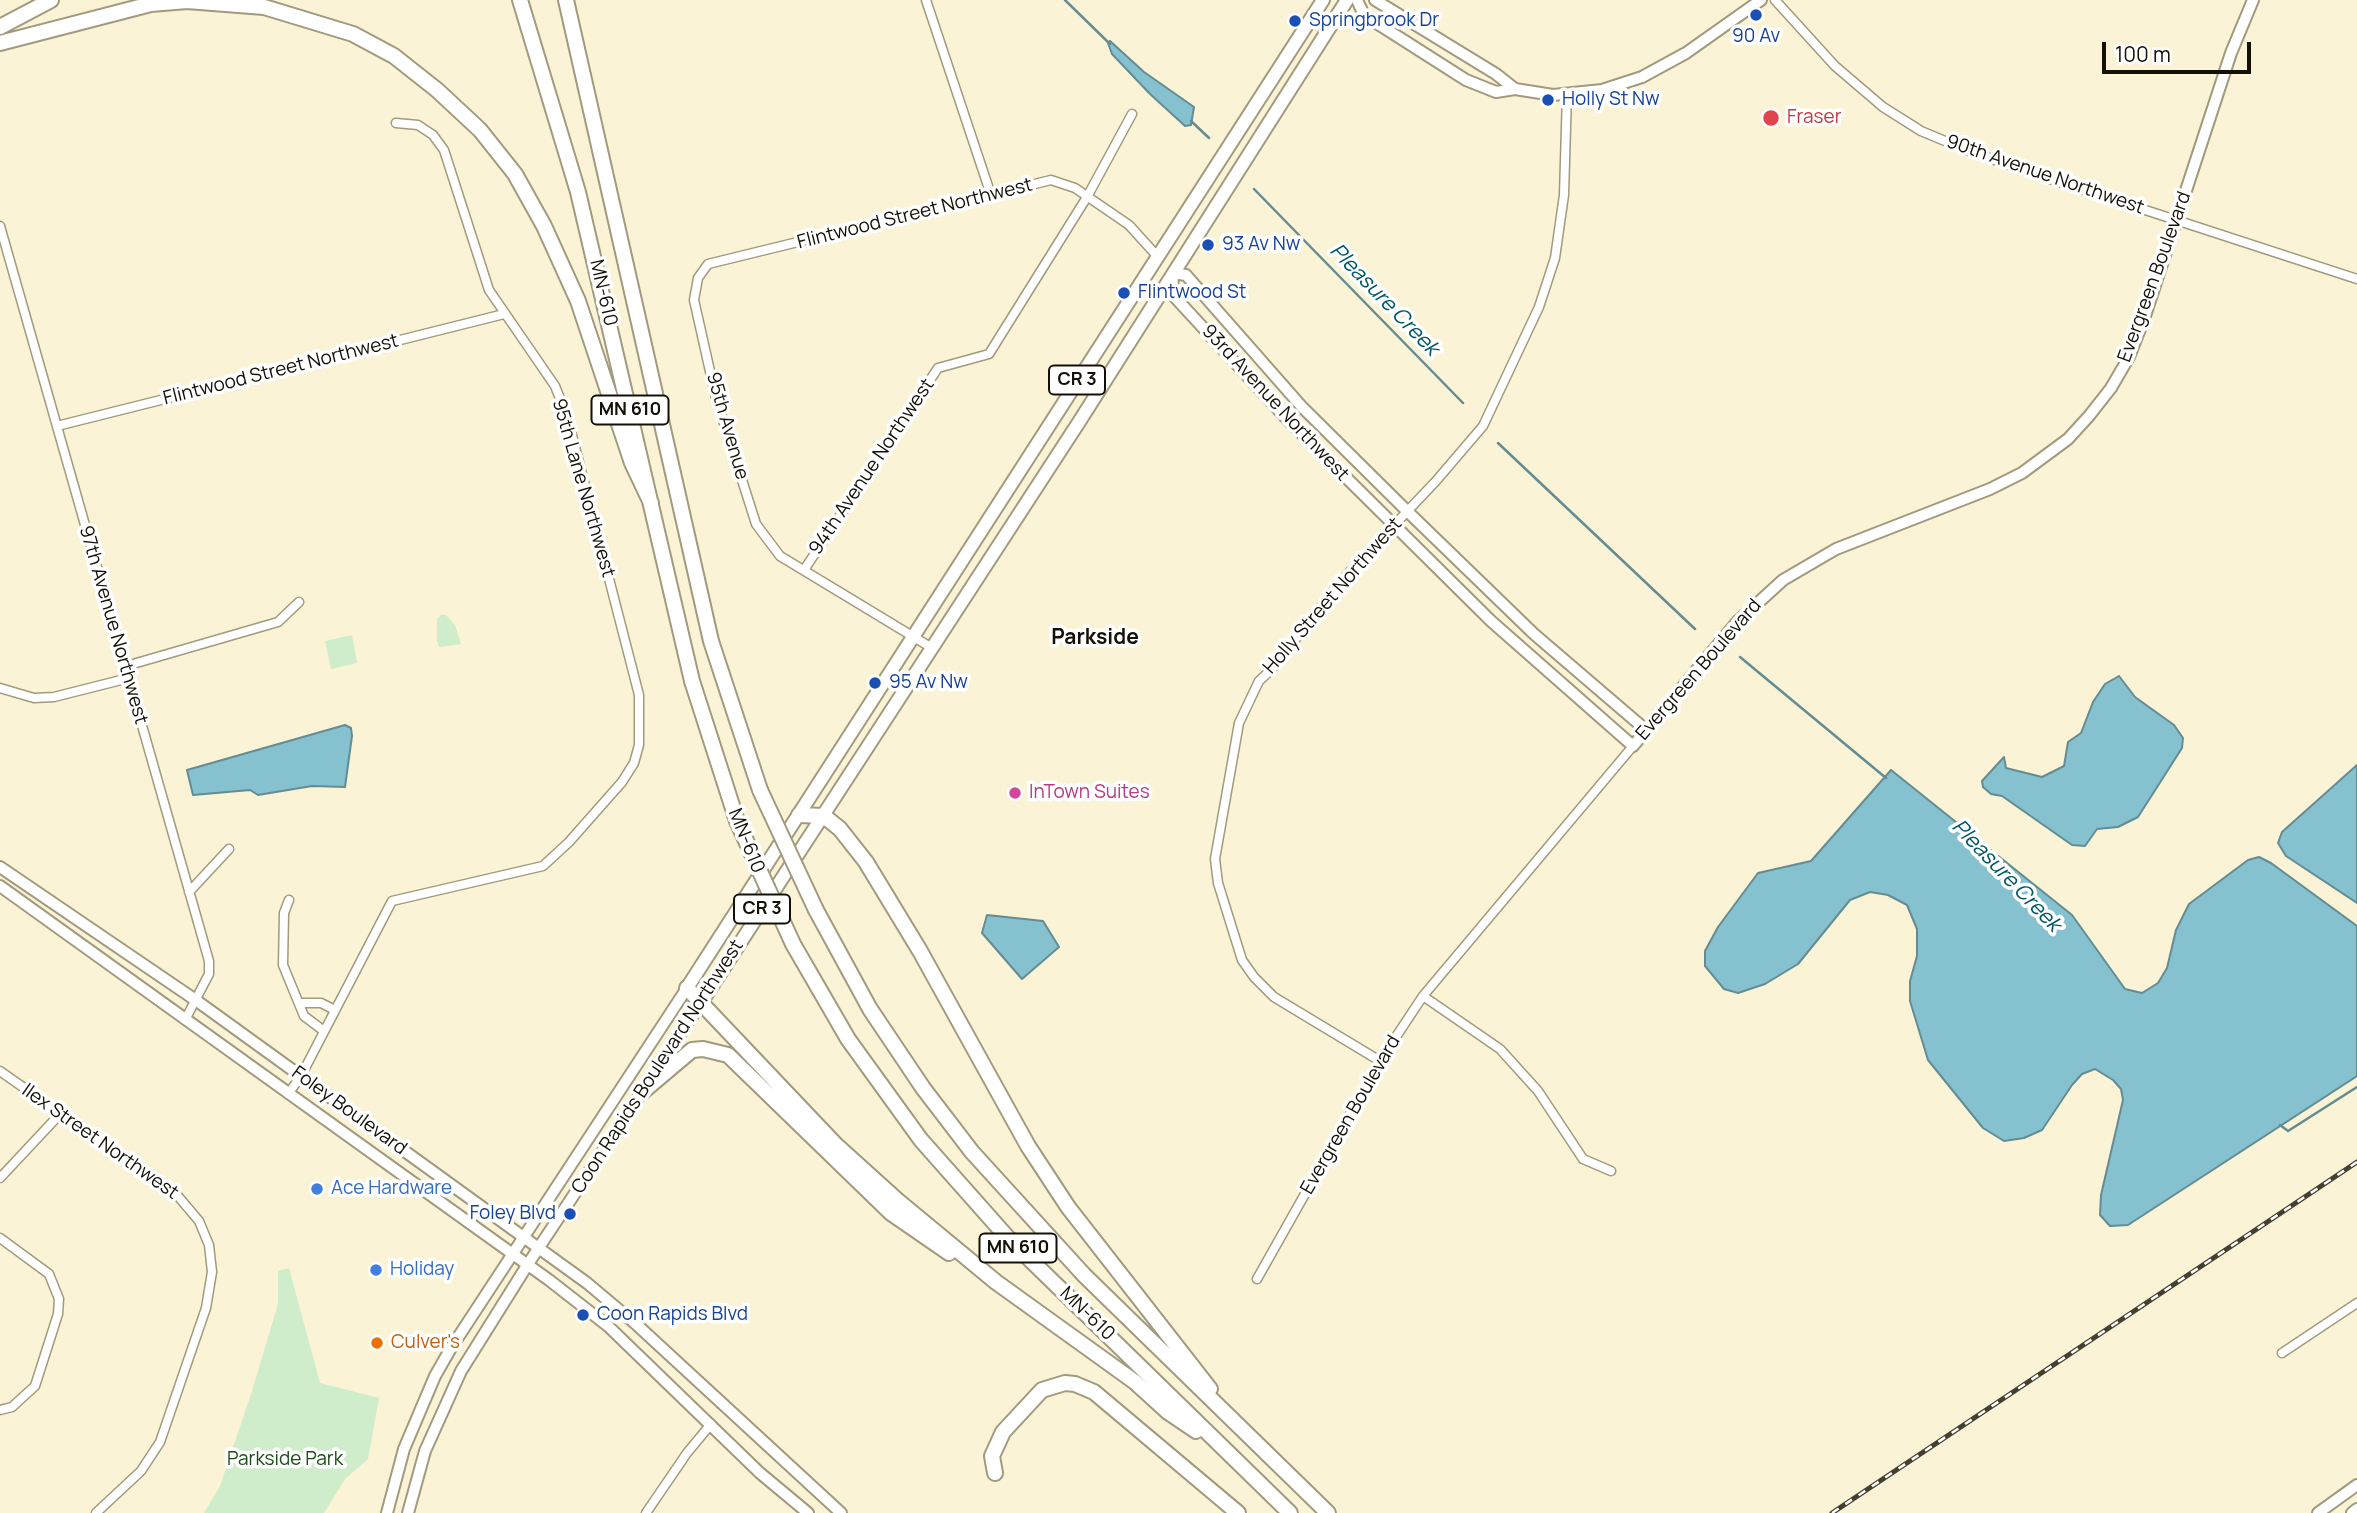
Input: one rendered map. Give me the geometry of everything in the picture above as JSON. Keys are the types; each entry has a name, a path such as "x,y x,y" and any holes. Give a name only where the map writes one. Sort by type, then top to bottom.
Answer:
{"highway":[{"path":"0,27 51,0"},
{"name":"MN-610","path":"520,0 578,192 692,681 737,821 793,944 848,1039 921,1140 1007,1237 1290,1513"},
{"name":"MN-610","path":"566,0 711,641 760,790 816,910 870,1010 923,1088 972,1152 1084,1275 1328,1513"},
{"path":"0,43 151,4 187,1 264,7 353,34 394,56 438,90 480,130 515,174 544,226 578,301 632,463 651,503"},
{"path":"799,815 824,816 840,829 866,862 920,951 1028,1146 1068,1207 1243,1431"},
{"path":"687,988 836,1145 996,1283"},
{"path":"641,1093 692,1050 703,1049 728,1055 891,1213 996,1283 1135,1382 1168,1412 1227,1451"},
{"path":"995,1473 992,1456 994,1447 1011,1423 1042,1390 1065,1383 1076,1384 1094,1392 1238,1513"}],"main road":[{"name":"Coon Rapids Boulevard Northwest","path":"387,1513 404,1449 435,1376 523,1236 915,638 1323,0"},
{"name":"Coon Rapids Boulevard Northwest","path":"408,1513 425,1451 444,1405 461,1371 527,1264 824,816 1347,0"},
{"path":"1357,0 1364,15 1466,80 1496,92 1515,89 1553,95 1602,90 1642,78 1686,53 1761,0"},
{"path":"1376,0 1496,74 1515,89"},
{"name":"Evergreen Boulevard","path":"1633,746 1737,622 1783,580 1836,549 2007,481 2046,458 2068,439 2111,388 2129,357 2231,53 2253,0"},
{"name":"Flintwood Street Northwest","path":"1158,257 1173,273"},
{"name":"93rd Avenue Northwest","path":"1633,746 1491,621 1288,420 1172,294 1173,273 1186,275 1302,407 1534,634 1646,730"},
{"name":"Foley Boulevard","path":"0,867 197,1001 587,1283 841,1513"},
{"name":"Foley Boulevard","path":"0,886 513,1252 608,1326 807,1513"},
{"path":"2318,1513 2357,1485"},
{"path":"2352,1513 2357,1509"}],"street":[{"path":"926,0 991,195"},
{"name":"90th Avenue Northwest","path":"1775,0 1835,66 1883,107 1922,131 1969,151 2357,279"},
{"name":"Holly Street Northwest","path":"1380,1061 1284,1004 1251,974 1234,940 1218,883 1215,859 1239,723 1252,692 1344,578 1483,426 1539,307 1555,258 1564,195 1567,93"},
{"name":"94th Avenue Northwest","path":"932,648 804,570 938,368 989,355 1087,197 1132,114"},
{"name":"95th Lane Northwest","path":"335,1010 392,901 535,870 552,859 634,763 640,729 639,695 567,416 555,386 504,314 481,272 444,150 433,135 418,125 396,123"},
{"name":"Flintwood Street Northwest","path":"708,264 1051,180 1075,188 1129,225 1158,257"},
{"name":"97th Avenue Northwest","path":"0,226 209,961 209,974 185,1020"},
{"name":"95th Avenue","path":"708,264 698,278 694,300 716,398 756,524 780,556 804,570"},
{"name":"Flintwood Street Northwest","path":"57,426 504,314"},
{"path":"125,666 278,622 299,602"},
{"path":"0,688 34,698 54,697 129,678"},
{"name":"Evergreen Boulevard","path":"1257,1279 1380,1061 1423,996 1633,746"},
{"path":"189,892 229,849"},
{"path":"289,900 284,913 284,965 294,997 310,1023 324,1031"},
{"path":"1423,996 1500,1049 1538,1091 1583,1159 1611,1171"},
{"path":"288,1094 301,1076 335,1010 321,1003 300,1003"},
{"name":"Ilex Street Northwest","path":"0,1071 177,1195 199,1221 211,1255 212,1272 206,1308 160,1442 141,1471 96,1513"},
{"path":"0,1178 60,1114"},
{"path":"0,1238 48,1274 59,1299 58,1314 34,1386 12,1407 0,1410"},
{"path":"2282,1353 2357,1303"},
{"path":"646,1513 711,1424"}],"green space":[{"path":"446,615 455,625 461,644 439,647 437,619"},
{"path":"352,635 357,663 331,669 325,641"},
{"name":"Parkside Park","path":"289,1268 320,1383 379,1398 368,1459 345,1479 324,1513 204,1513 220,1486 252,1391 278,1304 278,1271"}],"water":[{"path":"1110,41 1144,72 1194,107 1191,125 1185,126 1150,94 1112,54 1108,43"},
{"path":"2119,676 2135,697 2174,725 2183,738 2182,748 2138,817 2118,827 2097,829 2085,846 2072,845 2002,796 1991,794 1983,787 1982,781 2004,757 2006,768 2042,777 2064,766 2068,742 2081,733 2093,702 2105,684"},
{"path":"345,725 351,728 352,736 345,787 312,786 258,795 250,790 193,795 187,770"},
{"path":"2357,765 2357,903 2286,856 2278,843 2282,832"},
{"path":"1891,770 2072,915 2125,989 2142,993 2158,983 2167,968 2176,930 2189,904 2248,860 2259,857 2271,863 2357,926 2357,1076 2128,1225 2110,1226 2100,1215 2101,1195 2123,1100 2121,1089 2113,1080 2095,1069 2082,1074 2072,1085 2042,1130 2024,1138 2004,1141 1983,1128 1928,1060 1910,1001 1910,981 1917,956 1917,929 1907,905 1888,895 1870,892 1850,900 1798,964 1765,984 1738,993 1724,989 1705,966 1705,951 1718,927 1758,873 1811,861"},
{"path":"987,915 1043,921 1059,947 1022,979 982,933"}],"waterway":[{"name":"Pleasure Creek","path":"1065,0 1110,44"},
{"name":"Pleasure Creek","path":"1191,121 1209,138"},
{"name":"Pleasure Creek","path":"1254,189 1463,403"},
{"name":"Pleasure Creek","path":"1498,443 1695,629"},
{"name":"Pleasure Creek","path":"1740,657 1886,778"},
{"name":"Pleasure Creek","path":"2280,1125 2288,1131 2357,1087"}],"railway":[{"path":"1832,1513 2357,1162"}],"place":[{"name":"90 Av","path":"1756,15"},
{"name":"Springbrook Dr","path":"1295,21"},
{"name":"Holly St Nw","path":"1548,100"},
{"name":"Fraser","path":"1771,118"},
{"name":"93 Av Nw","path":"1208,245"},
{"name":"Flintwood St","path":"1124,293"},
{"name":"95 Av Nw","path":"875,683"},
{"name":"InTown Suites","path":"1015,793"},
{"name":"Ace Hardware","path":"317,1189"},
{"name":"Foley Blvd","path":"570,1214"},
{"name":"Holiday","path":"376,1270"},
{"name":"Coon Rapids Blvd","path":"583,1315"},
{"name":"Culver's","path":"377,1343"}],"district":[{"name":"Parkside","path":"1095,638"}]}
